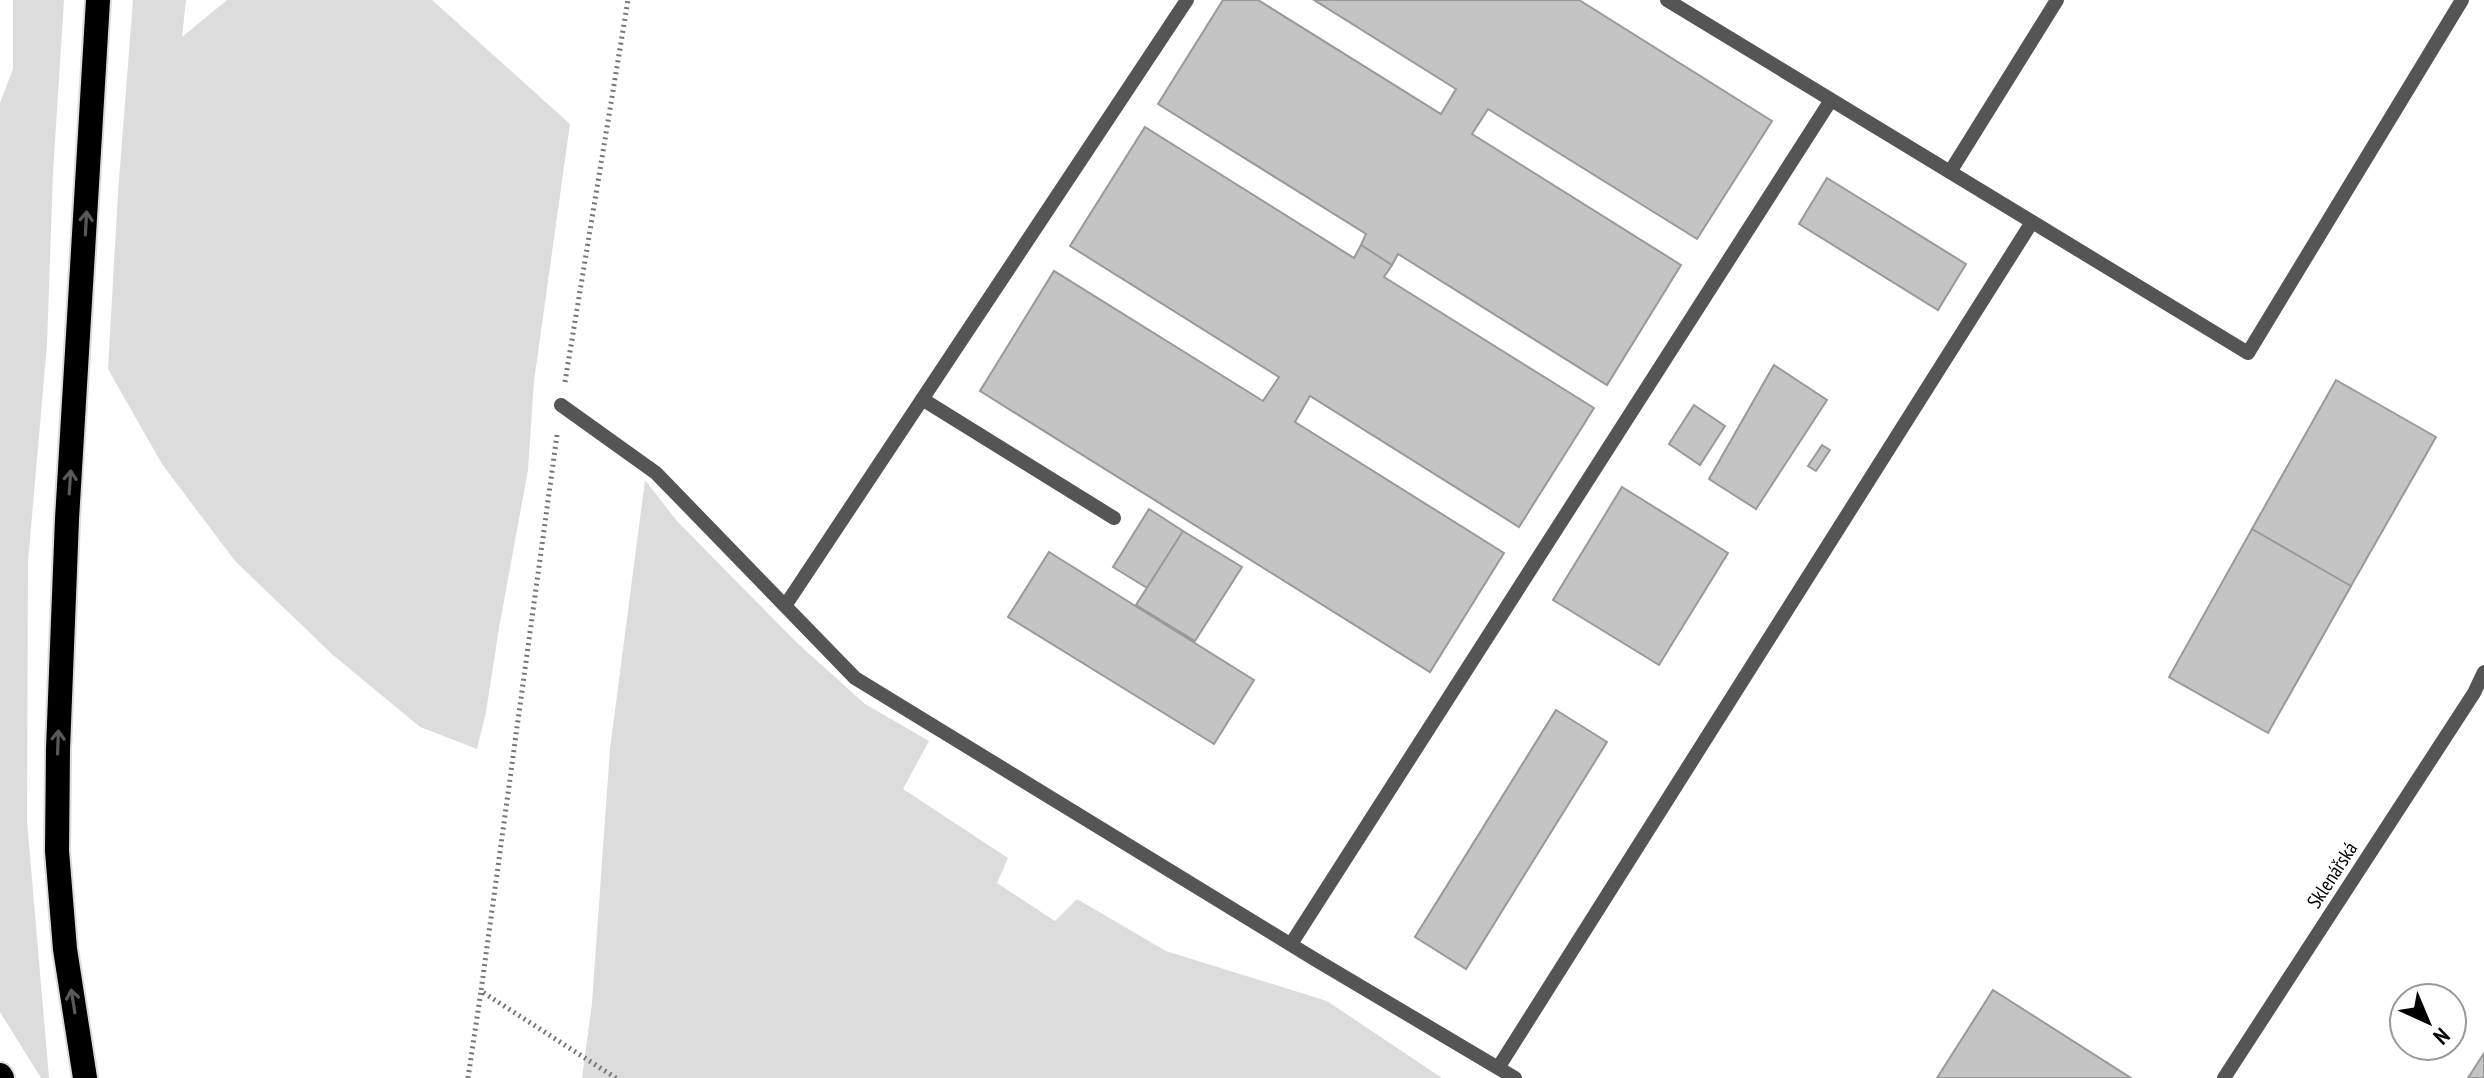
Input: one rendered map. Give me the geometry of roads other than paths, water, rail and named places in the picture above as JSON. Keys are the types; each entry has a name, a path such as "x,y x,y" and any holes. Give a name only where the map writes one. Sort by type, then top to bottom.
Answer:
{"highway":[{"path":"85,1078 63,921 57,851 58,749 67,519 98,0"}],"lane":[{"path":"785,606 1187,0"},
{"path":"1667,0 2248,353 2462,0"},
{"path":"1950,172 2057,0"},
{"path":"1291,944 1831,100"},
{"path":"1498,1068 2032,222"},
{"path":"922,399 1114,518"},
{"path":"561,405 656,473 855,678 1515,1078"},
{"name":"Sklenářská","path":"2224,1078 2479,696 2484,672"}]}
